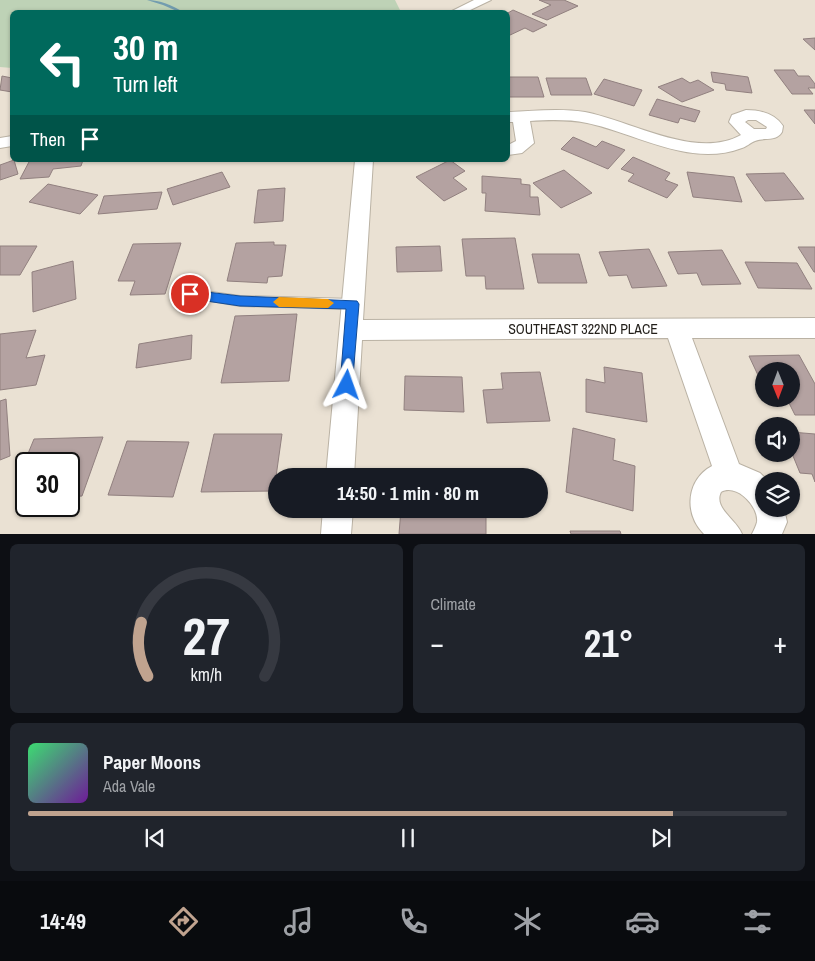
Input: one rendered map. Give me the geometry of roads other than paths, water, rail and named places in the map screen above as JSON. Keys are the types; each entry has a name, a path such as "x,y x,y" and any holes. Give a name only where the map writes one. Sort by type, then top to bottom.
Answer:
{"street":[{"path":"461,10 485,0"},
{"path":"510,150 516,150 525,143 514,117 584,117 654,139 700,147 724,148 744,143 755,134"},
{"path":"341,468 364,162"},
{"path":"676,328 730,476"},
{"name":"SOUTHEAST 322ND PLACE","path":"351,330 815,328"},
{"path":"727,534 712,519 704,497 705,487 711,480 720,476 730,476 750,484 755,489"},
{"path":"767,534 772,522 771,517"},
{"path":"336,534 337,518"}],"lane":[{"path":"190,294 240,301 353,304"}],"waterway":[{"path":"149,0 177,10"}]}
